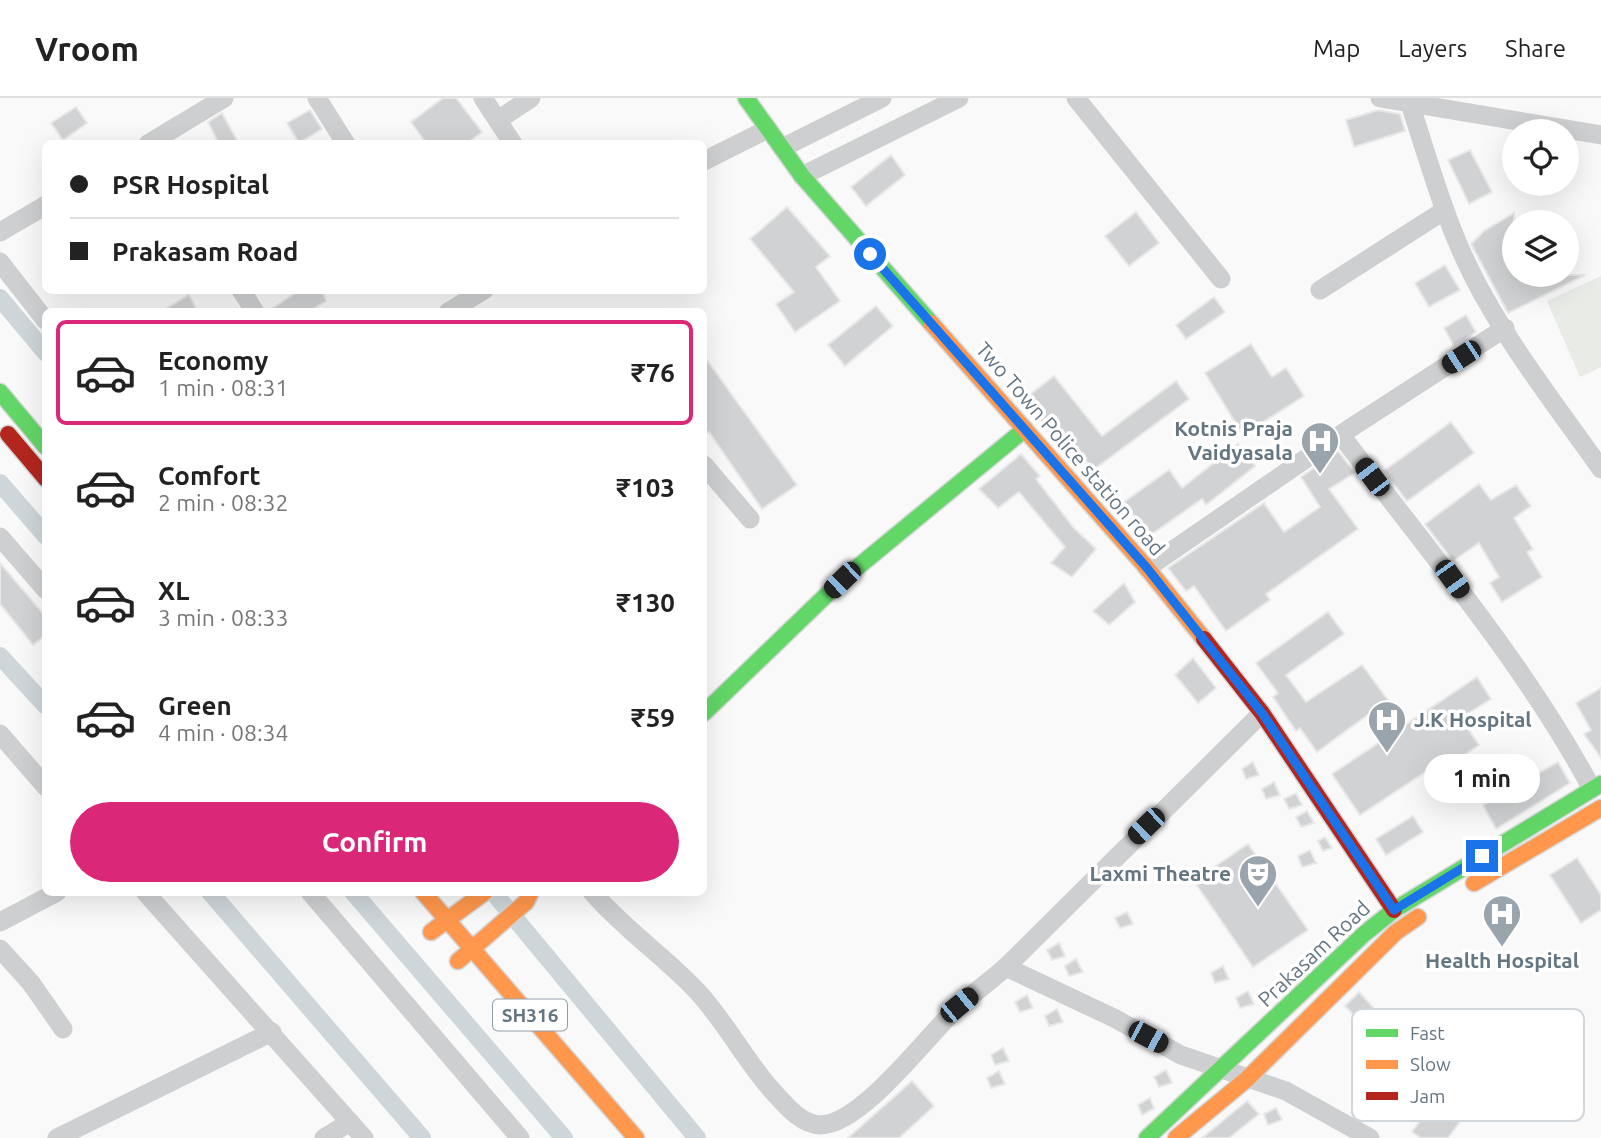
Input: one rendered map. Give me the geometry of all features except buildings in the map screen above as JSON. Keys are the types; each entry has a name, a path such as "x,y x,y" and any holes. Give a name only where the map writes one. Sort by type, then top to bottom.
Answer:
{"street":[{"path":"155,140 224,98"},
{"path":"317,98 343,140"},
{"path":"483,98 510,140"},
{"path":"498,120 531,98"},
{"name":"Two Town Police station road","path":"746,98 802,176 1147,568 1262,713 1394,910"},
{"path":"782,148 882,98"},
{"path":"802,176 959,98"},
{"path":"1076,98 1221,279"},
{"path":"1380,98 1431,101 1601,135"},
{"path":"1409,101 1445,210 1471,272 1505,328 1601,469"},
{"path":"707,160 768,130"},
{"path":"0,232 42,207"},
{"path":"1320,290 1445,210"},
{"path":"0,262 42,316"},
{"path":"454,302 474,294"},
{"path":"1147,568 1340,435 1505,328"},
{"path":"0,392 42,442"},
{"path":"0,425 42,474"},
{"path":"707,710 842,580 1025,429"},
{"path":"1340,435 1452,579 1565,738 1596,787"},
{"path":"707,469 750,519"},
{"path":"0,537 42,585"},
{"path":"595,896 615,919 696,989 749,1063 788,1108 814,1128 855,1111 883,1086 959,1005 1006,967 1262,713"},
{"path":"0,734 42,782"},
{"name":"Prakasam Road","path":"1147,1138 1222,1071 1334,962 1394,910 1596,787"},
{"path":"1464,890 1601,808"},
{"path":"0,922 49,896"},
{"path":"149,896 364,1138"},
{"path":"313,896 520,1138"},
{"name":"SH316","path":"427,896 476,946 636,1138"},
{"path":"480,896 451,918 445,946 476,946 528,897"},
{"name":"Prakasam Road","path":"1176,1138 1247,1079 1396,932 1429,910"},
{"path":"0,949 31,983 63,1029"},
{"path":"1006,967 1114,1018 1181,1055 1286,1091 1370,1138"},
{"path":"57,1138 272,1032"},
{"path":"324,1138 351,1122"}],"shaded area":[{"path":"1601,276 1601,367 1580,377 1547,301"}],"waterway":[{"path":"0,298 42,348"},
{"path":"0,483 42,531"},
{"path":"0,656 42,702"},
{"path":"213,896 422,1138"},
{"path":"356,896 564,1138"},
{"path":"496,896 697,1138"}],"traffic: fast":[{"path":"746,98 802,176 931,323"},
{"path":"0,392 42,442"},
{"path":"707,710 842,580 1025,429"},
{"path":"1147,1138 1364,934 1394,910 1601,784"}],"traffic: slow":[{"path":"931,323 1147,568 1204,639"},
{"path":"1474,883 1601,808"},
{"path":"426,896 636,1138"},
{"path":"431,932 480,896"},
{"path":"458,961 526,902 529,896"},
{"path":"1176,1138 1247,1079 1396,932 1418,917"}],"traffic: jam":[{"path":"8,434 42,474"},
{"path":"1204,639 1262,713 1394,910"}],"place":[{"name":"Kotnis Praja Vaidyasala","path":"1320,475"},
{"name":"J.K Hospital","path":"1387,754"},
{"name":"Laxmi Theatre","path":"1258,908"},
{"name":"Health Hospital","path":"1502,948"}],"route":[{"path":"870,254 1147,568 1262,713 1394,910 1482,856"}]}
